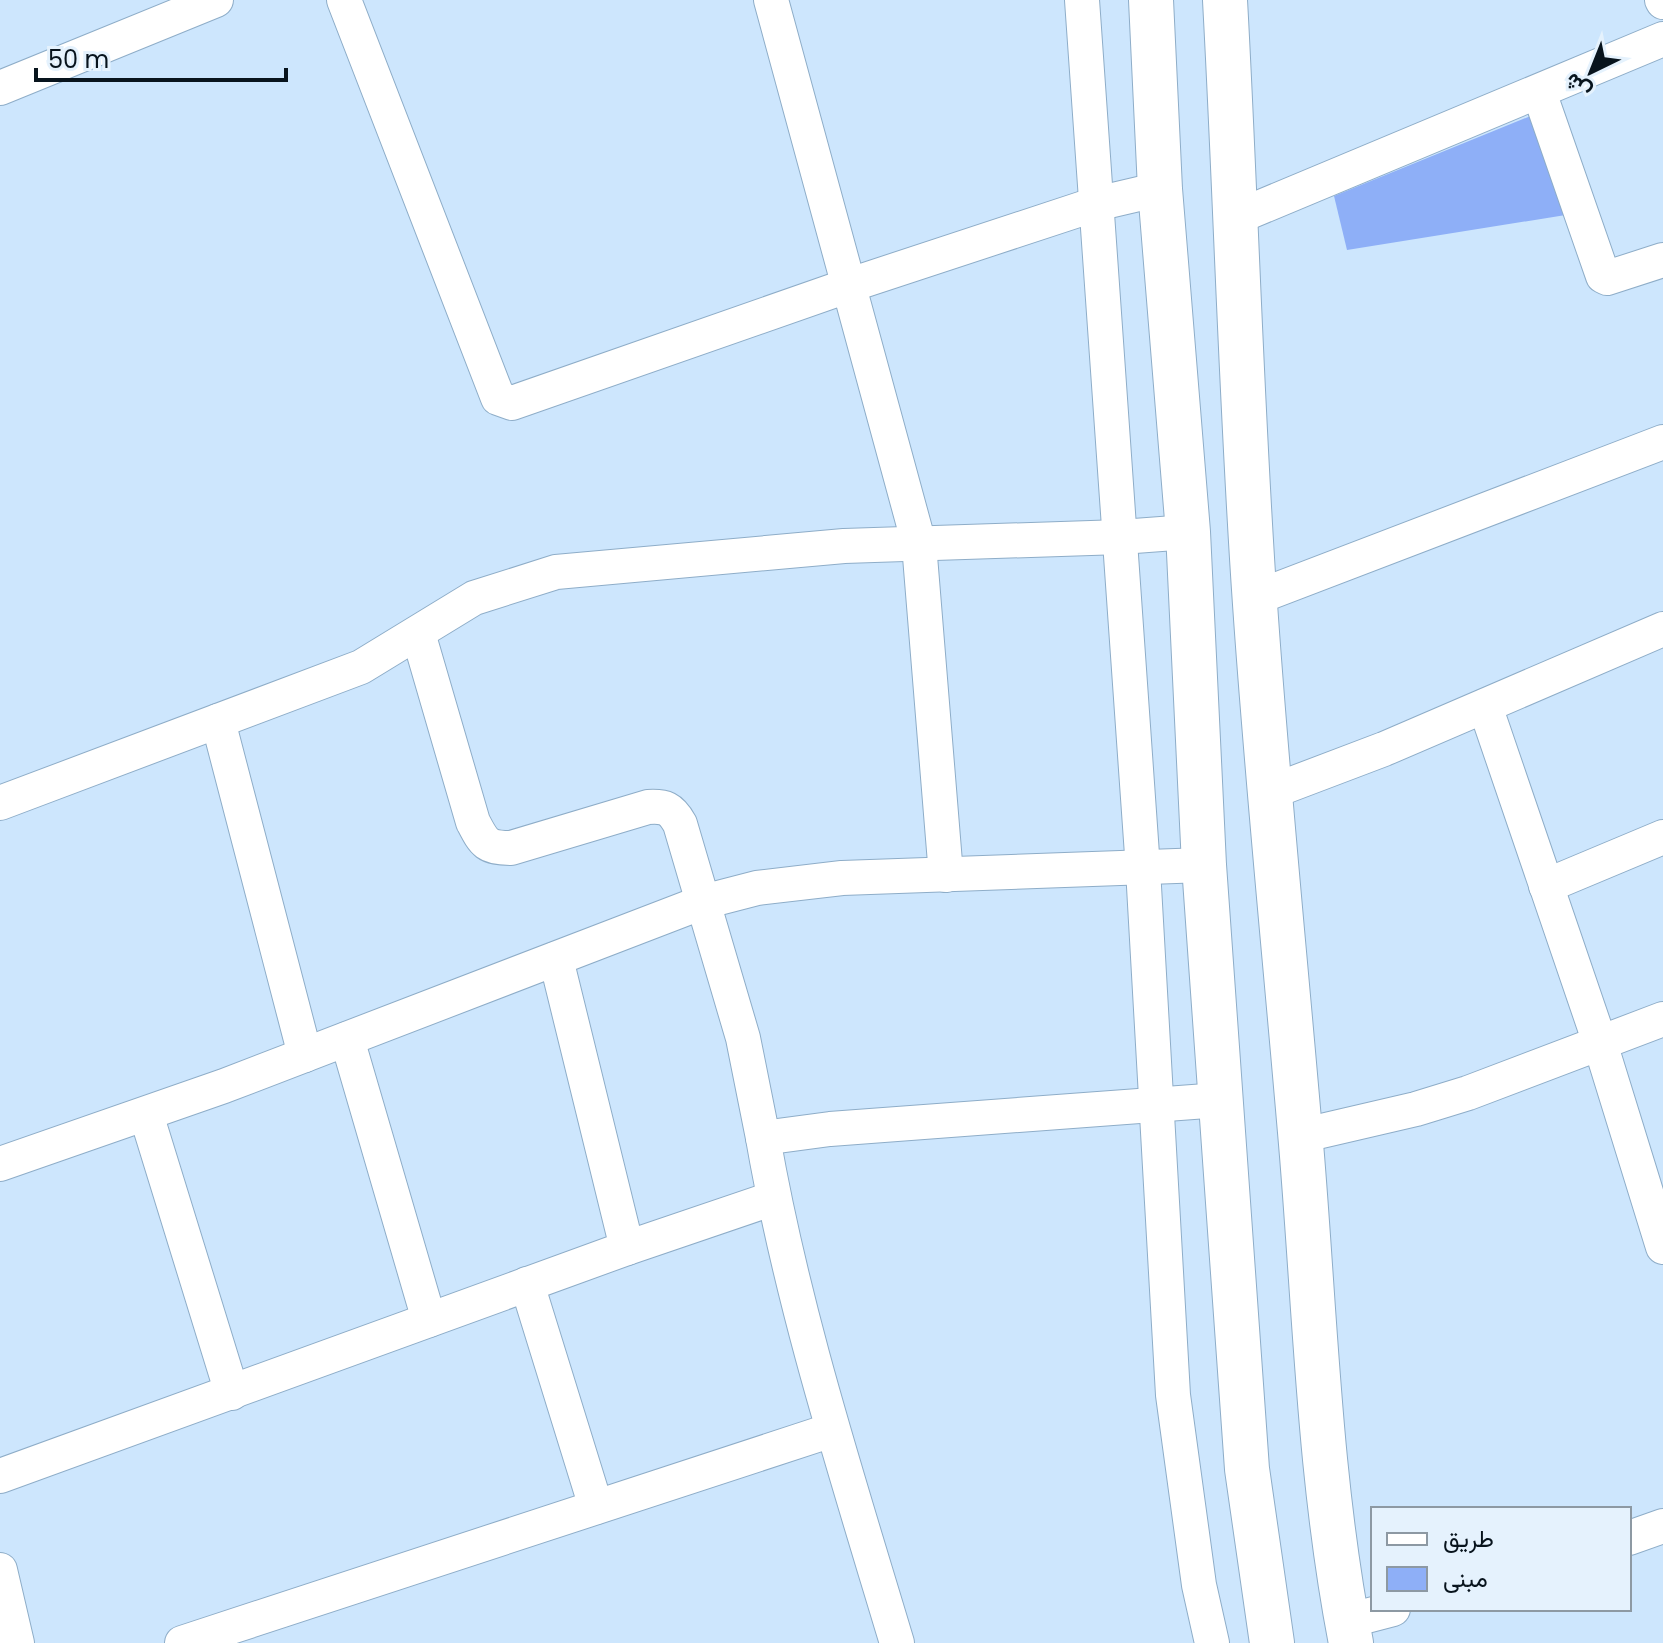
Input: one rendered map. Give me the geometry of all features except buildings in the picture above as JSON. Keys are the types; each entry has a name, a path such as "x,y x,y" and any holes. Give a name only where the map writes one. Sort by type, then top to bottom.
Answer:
{"highway":[{"path":"1151,0 1160,189 1188,532 1204,865 1247,1469 1272,1643"},
{"path":"1225,0 1255,598 1268,793 1300,1136 1327,1490 1370,1626"}],"street":[{"path":"0,88 216,0"},
{"path":"344,0 502,401 512,403 847,286 1096,204 1160,189"},
{"path":"771,0 919,544 946,875"},
{"path":"1082,0 1143,869 1173,1395 1199,1585 1212,1643"},
{"path":"1237,217 1663,39"},
{"path":"1539,92 1603,276 1616,278 1663,260"},
{"path":"1255,598 1663,442"},
{"path":"0,803 361,667 474,598 556,572 844,546 1188,532"},
{"path":"1268,793 1384,749 1663,629"},
{"path":"418,633 473,822 484,842 495,848 511,848 648,807 665,806 674,813 680,824 743,1038 774,1198 832,1430 893,1642"},
{"path":"1485,706 1600,1043 1655,1190 1663,1247"},
{"path":"218,721 305,1055"},
{"path":"1546,886 1663,837"},
{"path":"0,1164 305,1055 703,902 757,888 842,878 1204,865"},
{"path":"556,959 627,1248"},
{"path":"1300,1136 1416,1109 1663,1019"},
{"path":"347,1039 429,1320"},
{"path":"763,1138 830,1129 1220,1100"},
{"path":"146,1114 232,1393"},
{"path":"0,1476 627,1248 774,1198"},
{"path":"527,1284 596,1507"},
{"path":"182,1643 832,1430"},
{"path":"1631,1537 1663,1526"},
{"path":"0,1570 17,1643"}]}
